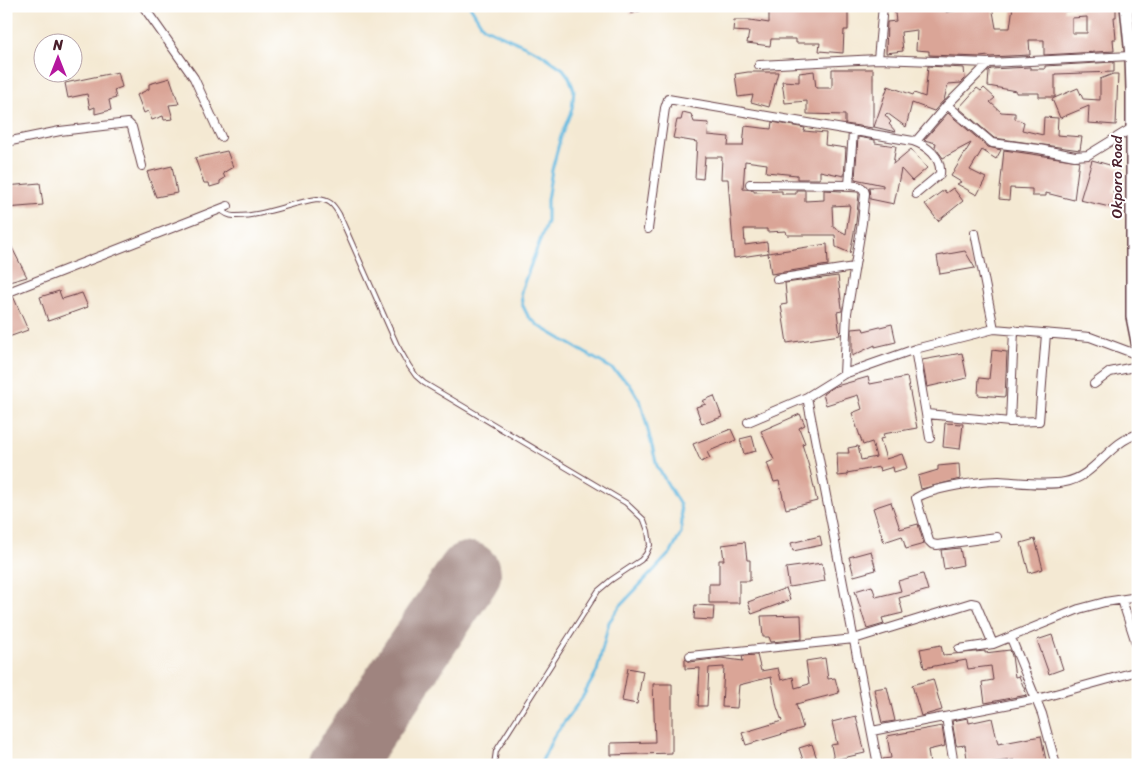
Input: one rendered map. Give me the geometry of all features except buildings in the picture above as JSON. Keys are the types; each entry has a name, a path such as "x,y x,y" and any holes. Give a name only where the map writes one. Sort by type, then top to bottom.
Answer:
{"main road":[{"name":"Okporo Road","path":"1126,6 1131,56 1132,316 1138,347"},
{"path":"1137,6 1138,11"}],"street":[{"path":"143,6 194,78 221,137"},
{"path":"878,59 883,6"},
{"path":"759,65 878,59 989,63 1131,56"},
{"path":"913,141 917,140 947,105 989,63"},
{"path":"648,229 665,108 668,99 924,144 934,155 941,168 940,174 916,194"},
{"path":"947,105 992,143 1039,148 1075,156 1088,155 1132,128"},
{"path":"6,142 60,131 128,124 132,127 142,166"},
{"path":"849,186 853,132"},
{"path":"750,184 861,186 864,188 862,223 847,313 844,374"},
{"path":"6,293 228,206"},
{"path":"975,233 994,330"},
{"path":"777,278 854,267"},
{"path":"748,422 807,396 844,374 915,349 994,330 1090,337 1138,354"},
{"path":"1010,422 1014,330"},
{"path":"927,414 1010,422 1036,422 1040,419 1046,334"},
{"path":"915,349 930,438"},
{"path":"1094,384 1110,372 1138,366"},
{"path":"807,396 878,765"},
{"path":"997,537 937,545 932,544 929,540 916,498 942,488 967,484 996,481 1059,483 1070,481 1090,470 1126,438 1138,434"},
{"path":"959,649 993,644 1011,638 1078,609 1105,602 1138,597"},
{"path":"1122,600 1138,649"},
{"path":"690,656 854,639 971,603 976,604 980,610 993,644"},
{"path":"1011,638 1037,700 1056,765"},
{"path":"872,731 1037,700 1138,671"},
{"path":"946,717 954,765"}],"lane":[{"path":"220,209 224,213 234,216 257,213 318,199 332,203 339,214 397,345 416,376 424,383 626,503 644,520 650,545 646,554 598,591 496,750 494,765"}],"waterway":[{"path":"470,6 483,27 540,53 563,69 569,77 574,90 572,109 561,136 552,170 547,200 547,222 521,291 522,304 528,316 539,326 611,368 629,383 641,403 657,466 680,505 682,520 681,533 672,551 620,606 609,622 597,671 582,698 554,736 540,765"}],"runway":[{"path":"341,765 469,574"}]}
